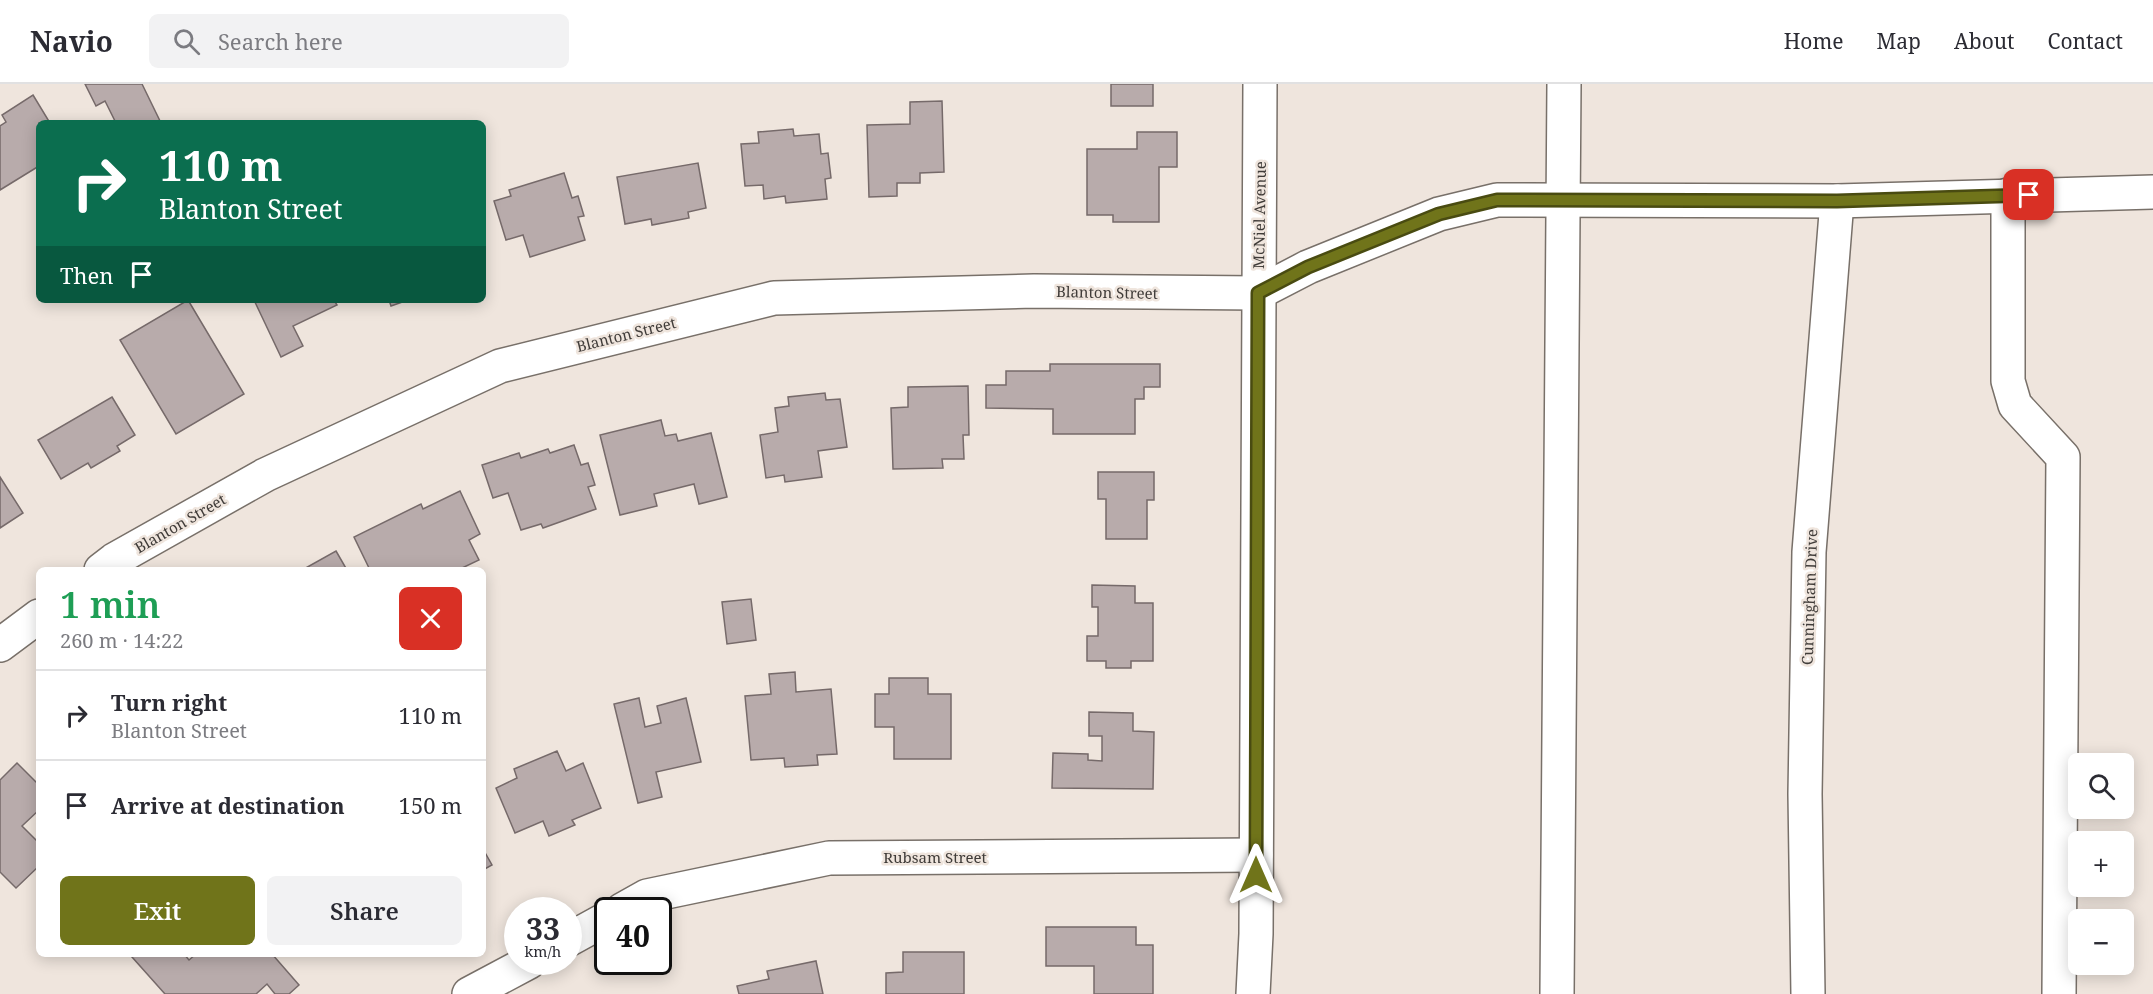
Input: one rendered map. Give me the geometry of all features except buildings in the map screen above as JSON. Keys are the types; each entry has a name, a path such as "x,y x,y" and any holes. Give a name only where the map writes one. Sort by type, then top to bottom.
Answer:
{"street":[{"name":"McNiel Avenue","path":"1253,994 1256,934 1260,84"},
{"path":"1557,994 1564,84"},
{"name":"Blanton Street","path":"105,567 265,474 500,366 774,298 1034,291 1258,293 1308,267 1439,214 1497,200 1837,201 2153,192"},
{"path":"2008,195 2008,381 2015,405 2063,457 2059,994"},
{"name":"Cunningham Drive","path":"1808,994 1805,794 1809,552 1837,201"},
{"path":"0,645 36,618"},
{"name":"Rubsam Street","path":"645,897 829,858 1256,855"},
{"path":"469,994 505,975"}],"route":[{"path":"1256,875 1258,293 1308,267 1439,214 1497,200 1837,201 2029,195"}]}
